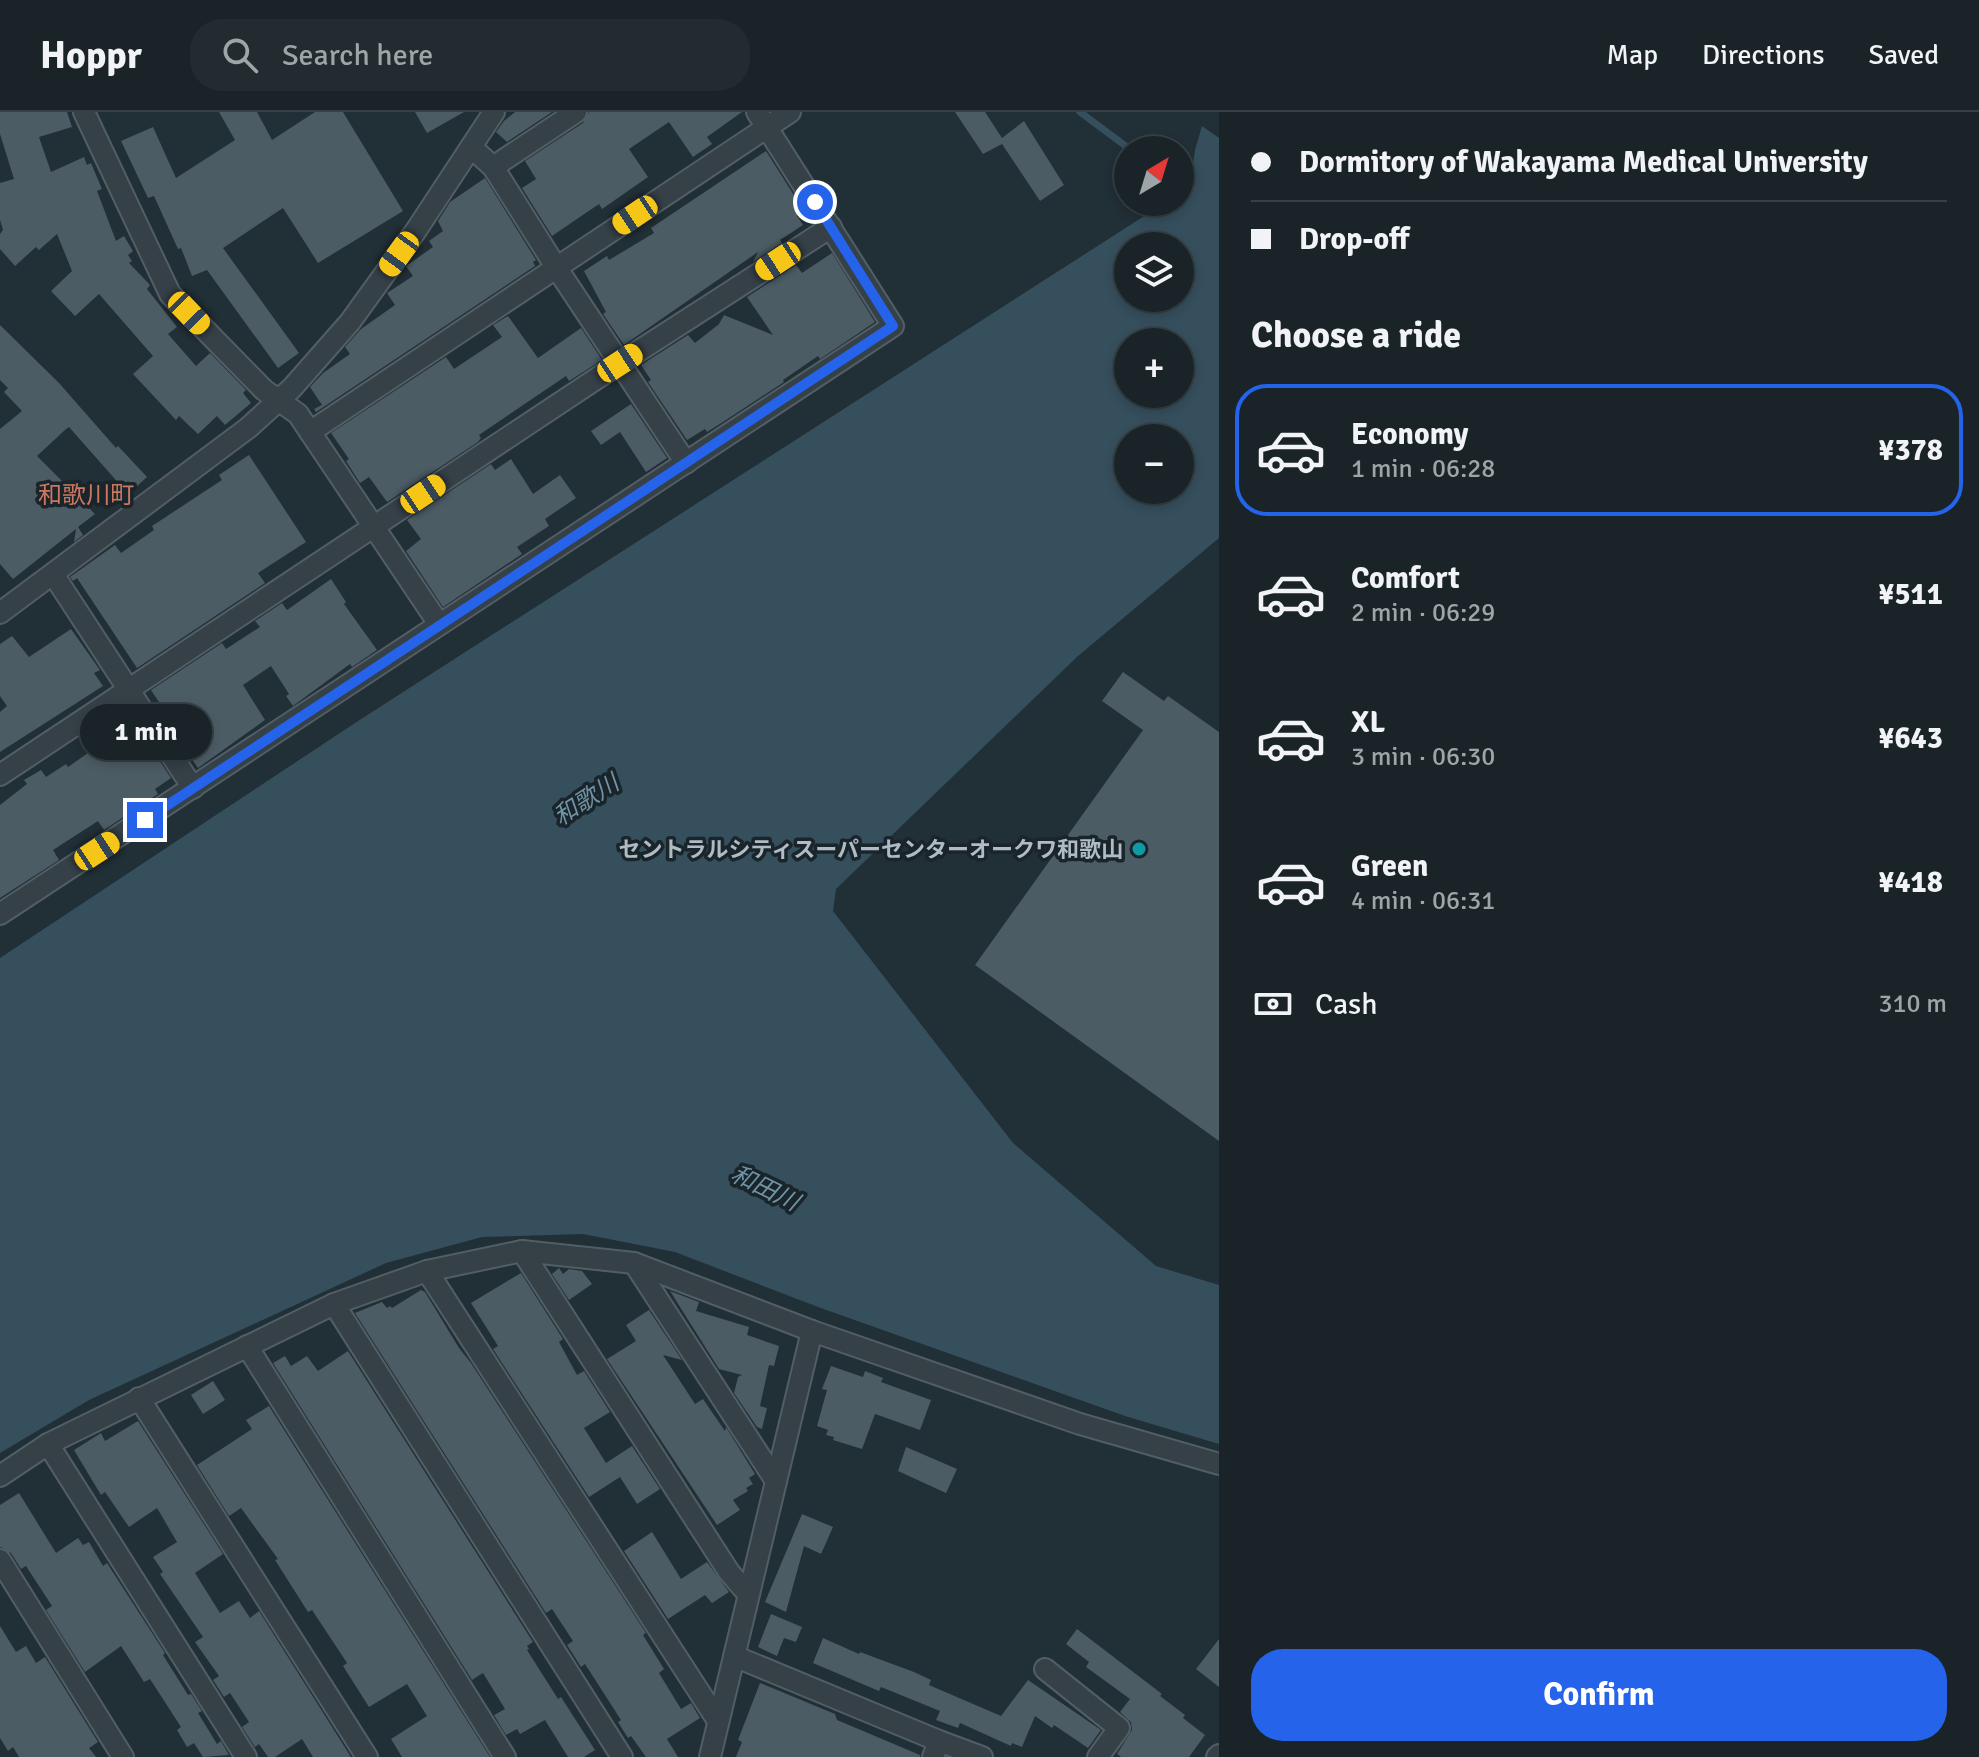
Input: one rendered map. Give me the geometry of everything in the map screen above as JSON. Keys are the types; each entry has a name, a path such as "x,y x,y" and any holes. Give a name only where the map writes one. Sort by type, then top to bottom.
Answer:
{"street":[{"path":"84,112 170,294 264,390 298,414 439,624"},
{"path":"0,613 248,428 280,399 350,322 494,112"},
{"path":"493,167 576,112"},
{"path":"310,432 556,267 762,120 790,112"},
{"path":"0,914 893,326 762,120"},
{"path":"471,147 493,167 686,463"},
{"path":"0,775 620,363 831,227"},
{"path":"53,574 193,788"},
{"path":"522,1251 729,1572 748,1594"},
{"path":"0,1476 48,1444 334,1304 427,1271 522,1251 634,1263 812,1331 1080,1424 1219,1464"},
{"path":"634,1263 776,1481"},
{"path":"427,1271 718,1721"},
{"path":"334,1304 622,1757"},
{"path":"710,1757 812,1331"},
{"path":"247,1346 505,1757"},
{"path":"139,1398 367,1757"},
{"path":"48,1444 246,1757"},
{"path":"0,1560 123,1757"},
{"path":"734,1656 936,1749 982,1757"},
{"path":"1045,1669 1119,1728 1098,1757"}],"water":[{"path":"1202,126 1219,138 1219,538 1078,656 836,889 833,911 1013,1143 1156,1266 1219,1285 1219,1444 1125,1416 818,1307 675,1252 583,1234 482,1237 386,1263 89,1400 0,1453 0,958 358,721 1114,235 1114,312 1194,312 1194,232 1119,232 1144,216 1194,216 1194,157"}],"building":[{"path":"0,112 67,112 72,127 39,137 51,172 84,157 87,165 91,163 102,189 97,191 116,241 124,236 133,251 128,255 132,261 129,263 150,285 147,289 177,327 168,334 196,366 210,353 246,390 243,393 251,403 225,425 217,416 198,434 179,416 176,420 133,374 153,356 99,294 75,316 51,291 72,271 57,234 15,266 0,249 3,230 0,183 14,179 0,134"},
{"path":"219,112 257,112 272,140 315,112 343,112 403,211 318,263 283,208 223,248 299,353 278,368 207,270 192,276 154,196 148,198 121,141 153,127 176,178 235,140"},
{"path":"415,112 464,112 427,133"},
{"path":"515,112 552,112 507,142 496,132"},
{"path":"589,112 742,112 707,137 712,144 693,157 669,122 629,149 648,177 602,209 599,204 552,236 522,188 536,179 525,161 583,123"},
{"path":"955,112 985,112 1002,138 1024,121 1064,185 1040,201 1002,144 983,154"},
{"path":"766,151 804,211 797,216 803,225 780,240 782,243 753,262 758,252 624,345 603,314 606,312 584,271 654,233 651,228"},
{"path":"485,178 536,260 533,262 535,266 316,412 314,409 322,405 310,387 323,373 350,354 345,347 361,329 395,305 387,293 413,276 406,266 433,247 429,241 443,231 438,221 450,202"},
{"path":"832,253 875,322 820,359 818,356 723,422 687,440 648,382 651,380 641,365 688,335 695,343 719,324 724,315 773,335 747,297 796,265 802,273"},
{"path":"508,316 538,358 581,328 602,360 569,381 566,376 479,435 481,438 478,442 387,502 369,477 360,483 346,461 349,459 331,433 446,357 454,369 502,337 493,325"},
{"path":"0,325 147,477 135,488 128,481 122,487 69,427 65,430 37,456 95,514 78,527 83,535 74,542 76,529 13,579 0,564 0,429 22,411 4,392 8,388 0,380"},
{"path":"631,404 667,458 646,472 620,432 601,445 591,431"},
{"path":"249,455 306,542 258,573 265,583 137,668 77,578 73,581 70,577 115,545 121,553 154,530 152,526 222,480 219,475"},
{"path":"511,459 533,494 560,475 576,498 545,519 549,526 517,547 522,554 443,607 406,551 421,539 407,520 491,464 495,470"},
{"path":"331,579 346,602 344,604 377,650 352,667 350,664 293,706 271,666 243,685 265,720 198,768 156,708 161,705 151,690 222,643 226,649 260,627 255,621 282,603 287,610"},
{"path":"71,629 100,670 94,673 103,686 0,752 0,712 7,706 0,696 0,644 12,636 29,657"},
{"name":"セントラルシティスーパーセンターオークワ和歌山","path":"1123,672 1164,701 1168,696 1219,732 1219,1141 975,965 1143,730 1102,701"},
{"path":"125,708 171,778 155,789 158,794 104,830 98,821 53,850 59,860 0,898 0,805 27,784 24,780 41,770 46,777 66,764 68,767 98,746 89,733"},
{"path":"559,1268 563,1274 569,1269 582,1271 592,1284 569,1300 552,1274"},
{"path":"521,1273 563,1339 559,1342 577,1375 584,1371 610,1412 584,1428 606,1463 632,1446 660,1489 637,1504 620,1477 589,1497 493,1349 498,1346 471,1303"},
{"path":"421,1290 646,1633 643,1635 664,1669 659,1673 681,1709 691,1703 700,1718 667,1739 678,1757 646,1757 631,1736 628,1738 618,1722 621,1720 585,1664 581,1667 567,1645 573,1641 552,1609 546,1613 355,1313 382,1302 387,1308 392,1308"},
{"path":"670,1291 699,1302 696,1311 749,1327 747,1335 779,1346 774,1366 769,1365 760,1406 767,1408 762,1429 757,1427 734,1393 738,1377 742,1375 719,1369"},
{"path":"649,1310 682,1360 663,1355 695,1404 703,1399 725,1431 726,1427 755,1474 749,1478 753,1484 746,1488 748,1491 733,1500 740,1510 717,1525 607,1359 636,1341 626,1325"},
{"path":"348,1351 533,1642 527,1650 595,1750 584,1757 568,1757 545,1720 520,1734 517,1729 506,1735 494,1715 505,1709 483,1673 472,1680 273,1363 285,1356 291,1366 307,1356 318,1371"},
{"path":"831,1366 863,1377 865,1371 883,1378 881,1382 931,1400 920,1430 875,1414 862,1449 826,1435 828,1430 817,1426 827,1390 822,1389"},
{"path":"213,1381 225,1400 203,1414 191,1395"},
{"path":"269,1406 490,1757 402,1757 391,1739 427,1716 407,1684 369,1707 343,1666 347,1663 312,1610 308,1612 275,1560 278,1559 241,1508 229,1516 197,1465 252,1429 246,1420"},
{"path":"138,1421 223,1554 195,1573 220,1613 239,1601 250,1618 259,1611 351,1757 313,1757 302,1739 275,1757 268,1757 259,1744 255,1747 242,1727 249,1722 230,1693 224,1697 213,1680 219,1676 195,1642 203,1637 160,1574 163,1572 153,1557 177,1542 157,1508 129,1527 105,1492 101,1495 74,1450 101,1433 105,1441"},
{"path":"906,1447 957,1469 946,1493 898,1471"},
{"path":"19,1493 56,1553 78,1538 83,1545 89,1542 103,1566 107,1563 188,1695 191,1694 202,1711 198,1713 217,1744 221,1741 229,1755 203,1757 194,1743 187,1747 177,1730 181,1727 150,1679 144,1682 121,1646 85,1672 46,1610 52,1606 26,1566 21,1569 11,1553 0,1547 0,1505"},
{"path":"802,1514 833,1527 821,1554 804,1546 786,1612 765,1602"},
{"path":"652,1532 681,1579 707,1562 729,1592 712,1603 705,1595 668,1619 624,1551"},
{"path":"771,1614 802,1627 796,1642 784,1638 777,1656 758,1647"},
{"path":"0,1626 16,1652 26,1646 36,1663 45,1657 98,1742 89,1748 96,1757 19,1757 13,1747 8,1751 0,1738"},
{"path":"1077,1629 1162,1694 1160,1696 1185,1715 1183,1718 1205,1735 1189,1757 1121,1757 1117,1754 1132,1730 1131,1722 1120,1712 1130,1699 1086,1667 1089,1662 1066,1644"},
{"path":"823,1638 914,1672 931,1680 929,1685 1001,1716 1028,1680 1101,1730 1088,1748 1035,1716 1022,1747 1012,1743 1011,1746 960,1723 958,1728 936,1720 940,1711 881,1687 879,1691 813,1663"},
{"path":"1219,1639 1219,1687 1196,1669"},
{"path":"760,1683 835,1714 837,1720 920,1757 736,1757 742,1742 738,1740"}],"waterway":[{"path":"1080,112 1114,137"}],"place":[{"name":"セントラルシティスーパーセンターオークワ和歌山","path":"1139,849"}],"district":[{"name":"和歌川町","path":"86,495"}],"route":[{"path":"145,820 893,326 815,202"}],"water label":[{"name":"和歌川","path":"586,800"},
{"name":"和田川","path":"765,1188"}]}
